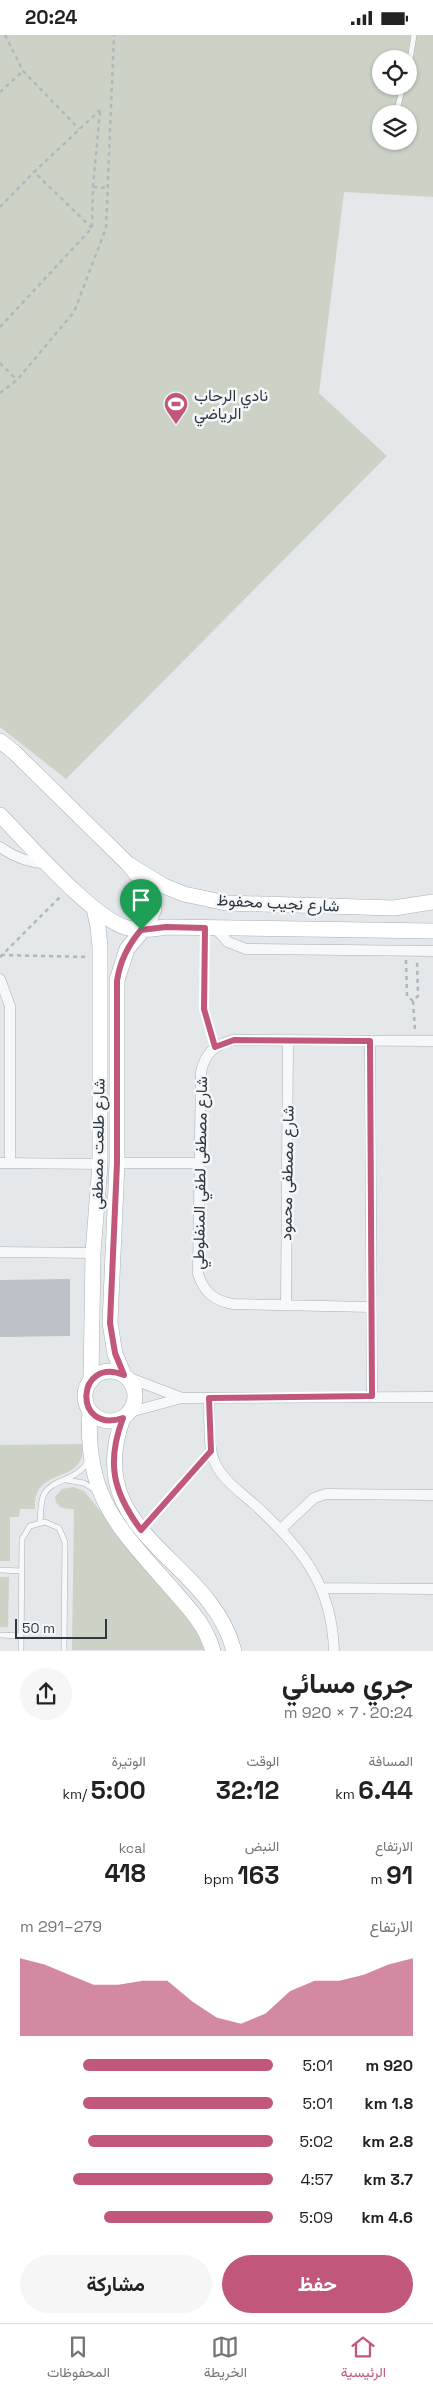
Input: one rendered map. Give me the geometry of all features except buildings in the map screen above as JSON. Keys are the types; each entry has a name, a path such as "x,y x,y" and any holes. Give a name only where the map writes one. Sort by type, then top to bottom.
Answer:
{"street":[{"name":"شارع نجيب محفوظ","path":"0,741 14,752 128,864 164,886 184,894 226,903 394,908 433,902"},
{"name":"شارع نجيب محفوظ","path":"0,815 94,908 116,924 141,930 166,927 433,931"},
{"path":"0,847 10,855 28,862 49,864"},
{"name":"شارع طلعت مصطفى","path":"125,1376 115,1353 110,1323 117,1163 117,981 124,954 152,917 154,901 146,886 128,864"},
{"name":"شارع طلعت مصطفى","path":"91,1381 93,1253 100,1164 99,957 98,927 94,908"},
{"path":"210,928 228,942 246,949 433,951"},
{"path":"0,979 10,1006 5,1163 100,1164"},
{"path":"215,1047 234,1040 433,1041"},
{"name":"شارع مصطفى محمود","path":"286,1305 288,1041"},
{"path":"370,1041 372,1396"},
{"name":"شارع مصطفى لطفي المنفلوطي","path":"215,1047 208,1054 201,1072 198,1274 201,1283 214,1298 223,1303 371,1307"},
{"path":"117,1163 199,1163"},
{"path":"0,1252 93,1253"},
{"path":"182,1398 110,1371 102,1373 91,1381 85,1396 90,1411 88,1436 90,1458 100,1493 122,1531 195,1615 208,1636 213,1651"},
{"path":"125,1376 135,1390 135,1398 116,1436 113,1469 122,1501 141,1530 216,1610 228,1630 234,1651"},
{"path":"90,1411 105,1421 182,1398 433,1397"},
{"path":"209,1398 211,1451 216,1466 225,1478 281,1529 306,1560 322,1588 332,1619 334,1651"},
{"path":"281,1529 309,1503 326,1494 433,1495"},
{"path":"322,1588 433,1589"}],"lane":[{"path":"412,50 414,35"},
{"path":"40,1522 44,1495 55,1484 66,1481 80,1471 90,1458"},
{"path":"66,1481 84,1483 100,1493"},
{"path":"21,1651 23,1534 30,1526 40,1522 55,1525 62,1532 65,1542 64,1651"},
{"path":"0,1570 21,1571"},
{"path":"0,1635 20,1636"}],"path":[{"path":"5,35 23,71 80,129"},
{"path":"0,393 17,380 74,312 106,228 114,35"},
{"path":"0,92 23,71"},
{"path":"0,207 34,172 100,111 93,187 92,228 0,327"},
{"path":"34,172 92,228"},
{"path":"93,187 108,188"},
{"path":"0,363 17,380"},
{"path":"1,956 71,886"},
{"path":"210,928 204,1009 215,1047"},
{"path":"406,951 407,996 413,1001 416,1041"},
{"path":"413,1001 418,996 417,951"},
{"path":"1,956 99,957"},
{"path":"141,1530 211,1451"}],"shaded area":[{"name":"نادي الرحاب الرياضي","path":"0,35 433,35 433,197 344,192 319,393 387,456 66,779 0,727"},
{"path":"83,1444 81,1458 76,1466 42,1486 37,1495 35,1509 20,1509 19,1517 10,1517 10,1561 0,1561 0,1445"},
{"path":"73,1487 84,1491 186,1616 199,1636 204,1650 72,1650 74,1509 59,1506 55,1497 62,1489"},
{"path":"0,1577 9,1577 8,1627 0,1627"}],"place":[{"name":"نادي الرحاب الرياضي","path":"176,425"}],"route":[{"path":"166,927 205,928 204,1009 208,1029 215,1047 224,1042 234,1040 370,1041 372,1396 209,1398 211,1451 141,1530 122,1501 113,1469 113,1452 116,1436 123,1418 105,1421 96,1417 86,1404 85,1396 87,1388 96,1376 110,1371 124,1375 118,1364 110,1333 117,1163 117,981 122,959 133,939 141,930 166,927"}]}
